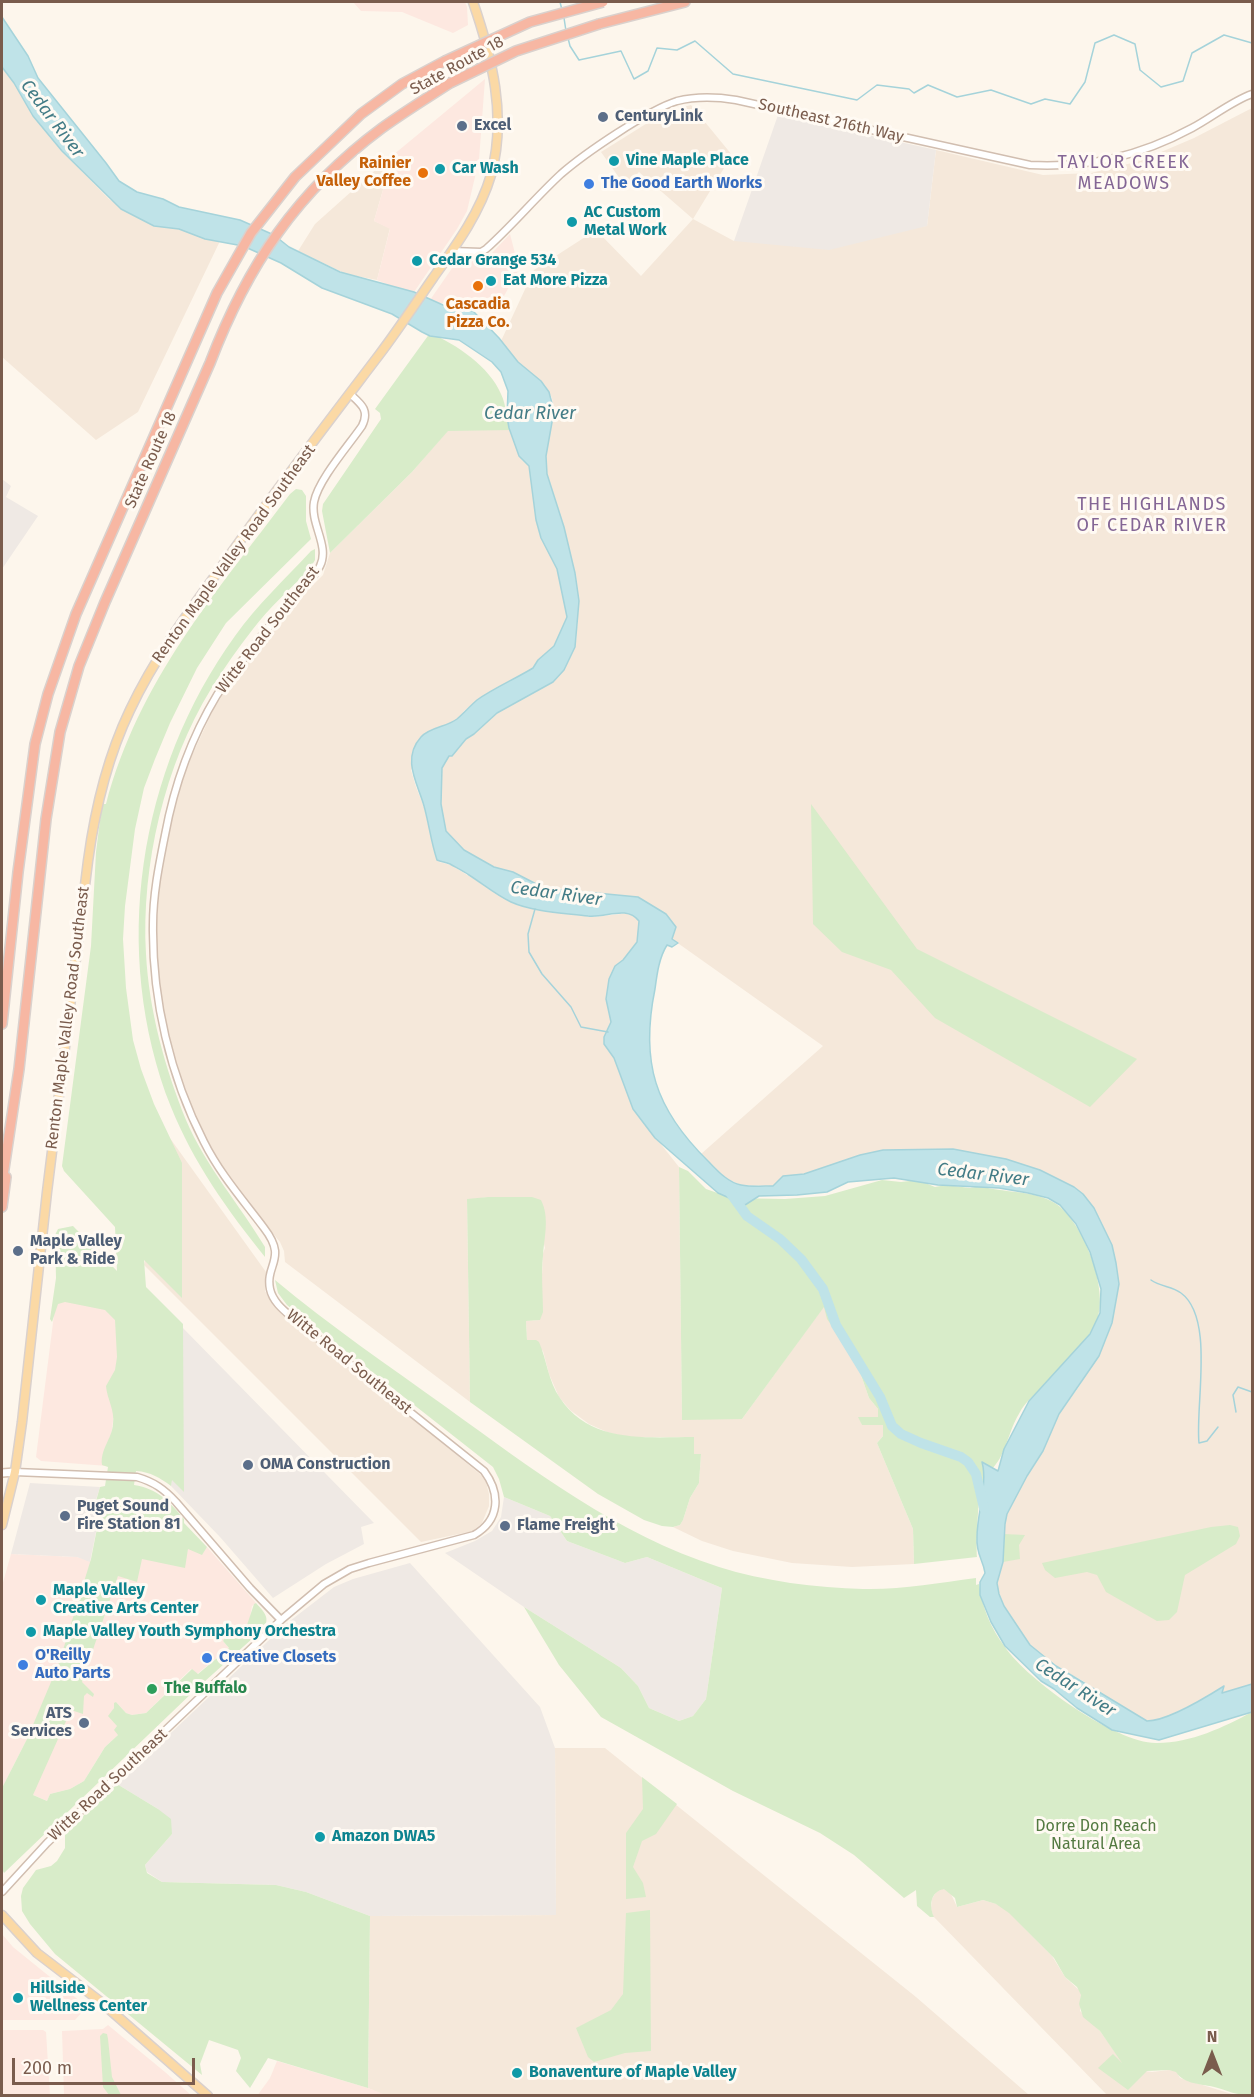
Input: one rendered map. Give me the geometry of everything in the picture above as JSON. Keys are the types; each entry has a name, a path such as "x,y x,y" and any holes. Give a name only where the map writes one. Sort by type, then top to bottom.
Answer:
{"highway":[{"name":"State Route 18","path":"2,1024 35,744 48,694 76,614 217,293 251,233 280,195 341,132 402,84 445,61 530,22 603,2"},
{"name":"State Route 18","path":"2,1182 14,1109 46,819 54,763 68,703 79,666 105,602 237,300 267,246 300,203 341,161 381,128 450,83 516,51 599,24 685,2"},
{"path":"2,1003 6,985"},
{"path":"2,1207 14,1109"}],"main road":[{"name":"Renton Maple Valley Road Southeast","path":"2,1525 15,1472 89,850 105,776 129,712 166,644 244,534 394,335 452,251 483,196 491,176 497,147 498,112 492,68 473,2"},
{"path":"2,1473 15,1472"},
{"path":"2,1915 37,1953 101,2002 208,2096"}],"street":[{"name":"Southeast 216th Way","path":"452,251 481,252 486,249 568,169 639,120 667,105 684,100 720,97 1030,165 1054,166 1088,163 1144,151 1164,143 1249,95"},
{"name":"Witte Road Southeast","path":"2,1892 47,1843 282,1620 324,1584 350,1569 477,1533 485,1527 492,1516 496,1503 495,1489 484,1471 295,1320 276,1301 270,1288 275,1262 274,1243 228,1183 204,1143 174,1070 160,1013 153,925 155,890 173,799 189,750 218,695 254,645 321,564 323,550 315,523 315,499 325,479 362,426 365,417 362,405 350,394"},
{"path":"15,1472 137,1477 151,1481 163,1488 240,1577 282,1620"}],"shaded area":[{"path":"353,2 465,2 468,25 453,33 402,12 361,11"},
{"path":"2,67 33,116 62,151 109,199 153,226 179,229 205,239 220,241 138,412 96,440 2,357"},
{"path":"485,79 479,160 467,211 412,295 377,280 390,229 374,221 389,169 381,165"},
{"name":"Vine Maple Place","path":"691,105 732,155 693,219 639,172 625,186 601,152 665,112"},
{"path":"1252,108 1252,1684 1221,1693 1223,1687 1198,1702 1157,1721 1147,1721 1120,1706 1056,1666 1030,1645 1004,1606 997,1583 1003,1562 1007,1514 1043,1451 1059,1414 1078,1388 1106,1340 1112,1323 1119,1284 1116,1263 1102,1223 1083,1194 1040,1170 1006,1159 953,1149 883,1150 860,1155 804,1174 783,1176 773,1186 740,1185 726,1178 701,1154 823,1046 672,939 620,895 578,893 544,888 513,872 494,867 463,850 446,831 441,804 442,768 449,756 452,756 466,739 497,713 556,679 569,661 576,642 579,601 564,527 547,474 546,456 554,411 552,398 545,385 518,362 501,341 534,270 596,230 641,276 693,219 734,241 927,226 936,150 1043,175 1091,173 1140,161 1194,138"},
{"path":"778,115 936,150 927,226 829,250 734,241"},
{"path":"381,165 389,169 374,221 390,228 377,280 346,274 298,251 315,224"},
{"path":"510,234 519,269 504,296 433,304 430,300 457,261 482,258 492,253"},
{"path":"448,430 513,430 512,435 522,460 529,466 540,534 557,569 567,617 554,646 538,660 533,668 480,698 459,718 432,730 411,770 424,807 435,854 439,862 451,865 511,902 544,911 593,917 630,913 639,921 637,942 623,960 615,966 606,999 611,1022 604,1037 604,1044 614,1058 633,1109 679,1167 682,1419 742,1419 824,1306 855,1358 869,1398 878,1409 879,1417 859,1417 862,1425 883,1425 883,1436 877,1443 913,1529 914,1564 852,1567 792,1563 733,1551 702,1541 673,1527 680,1525 683,1520 690,1498 699,1483 701,1454 694,1455 694,1437 625,1437 589,1424 570,1410 559,1397 549,1374 543,1351 527,1341 526,1321 540,1320 545,1248 532,1197 488,1197 467,1200 470,1402 285,1262 280,1242 242,1196 221,1165 194,1115 179,1077 168,1038 160,998 156,937 159,879 169,823 188,764 214,708 249,655 275,623 323,575 330,553 412,472"},
{"path":"2,479 11,486 6,497 38,516 2,569"},
{"path":"167,1134 266,1272 265,1291 271,1301 481,1475 486,1482 489,1506 482,1523 473,1531 421,1542 144,1265"},
{"path":"56,1299 119,1309 116,1393 108,1466 41,1461 36,1457"},
{"path":"181,1326 374,1523 361,1527 364,1544 326,1564 273,1598 220,1537 171,1486"},
{"path":"30,1483 100,1487 96,1500 102,1502 90,1562 77,1557 11,1554"},
{"name":"Flame Freight","path":"504,1497 550,1516 567,1541 625,1563 647,1557 722,1588 706,1699 693,1716 679,1721 649,1708 638,1686 621,1668 524,1607 445,1553 475,1541 492,1531 501,1517"},
{"path":"207,1547 256,1603 252,1606 249,1623 223,1641 229,1648 197,1674 191,1669 146,1713 132,1715 126,1713 116,1702 112,1713 118,1726 118,1735 105,1747 84,1781 70,1789 50,1794 47,1801 31,1794 71,1710 86,1693 79,1679 118,1575 142,1557 186,1557 188,1548 202,1554"},
{"path":"11,1554 77,1557 91,1561 62,1660 27,1739 2,1788 2,1586"},
{"path":"410,1563 540,1707 555,1748 556,1915 370,1916 306,1892 276,1885 162,1882 147,1872 145,1865 172,1834 158,1809 117,1784 286,1624 334,1587 353,1579"},
{"path":"555,1748 605,1748 916,1997 1029,2095 386,2096 368,2088 370,1916 556,1915"},
{"path":"946,1889 951,1894 957,1907 983,1900 1003,1906 1052,1956 1065,1977 1081,1992 1080,2011 1100,2031 1115,2052 1144,2071 1176,2071 1180,2078 1235,2095 1107,2095 933,1916 932,1899 936,1892"},
{"path":"2,1934 13,1947 86,2006 75,2020 2,2020"},
{"path":"108,2025 191,2095 64,2095 62,2031 103,2029"},
{"path":"2,2030 43,2030 46,2032 50,2095 2,2095"},
{"path":"277,2061 386,2095 257,2096 270,2078"}],"green space":[{"path":"430,333 461,350 489,375 501,394 513,430 448,431 412,472 330,553 322,511 323,504 381,419 380,413 375,409"},
{"path":"296,489 302,490 306,496 306,521 311,539 226,623 197,668 170,723 144,788 135,829 125,906 123,939 126,988 133,1040 154,1104 182,1163 182,1298 144,1260 146,1287 183,1324 184,1492 172,1480 171,1486 155,1476 136,1471 134,1485 150,1489 168,1501 184,1519 184,1523 207,1547 202,1555 188,1549 185,1568 142,1559 137,1582 118,1576 82,1682 94,1694 93,1697 87,1693 84,1696 83,1714 71,1710 33,1795 47,1801 50,1794 70,1789 84,1781 105,1747 118,1735 114,1730 117,1726 108,1716 114,1708 114,1703 116,1702 126,1713 132,1715 146,1713 192,1669 198,1674 229,1648 223,1641 226,1636 233,1636 247,1625 254,1604 256,1603 264,1612 266,1622 263,1629 194,1691 4,1873 2,1869 2,1788 27,1739 59,1663 91,1559 102,1503 96,1501 100,1487 105,1486 108,1467 102,1465 102,1459 113,1424 113,1414 106,1386 115,1370 117,1357 115,1320 105,1310 65,1302 58,1304 52,1322 50,1319 56,1278 55,1235 58,1229 73,1226 117,1271 115,1227 62,1166 91,946 96,852 102,804 106,804 120,759 138,717 182,640"},
{"path":"315,549 315,560 309,570 247,636 216,681 195,718 169,782 159,816 152,851 145,920 146,954 154,1018 171,1080 186,1120 203,1154 265,1247 265,1257 212,1185 171,1107 152,1048 142,987 139,925 144,864 156,803 176,744 202,688 252,614"},
{"path":"811,804 917,949 1137,1059 1090,1107 935,1018 891,970 842,952 813,924"},
{"path":"679,1167 688,1171 706,1189 732,1198 785,1199 825,1196 882,1180 901,1182 918,1180 935,1187 980,1186 1043,1197 1062,1209 1072,1221 1090,1253 1095,1270 1099,1288 1098,1317 1080,1347 1024,1406 1014,1423 1000,1458 982,1484 979,1498 977,1557 914,1564 913,1529 877,1443 883,1436 883,1425 862,1425 858,1417 878,1417 878,1409 869,1398 855,1358 827,1319 824,1307 742,1419 682,1420"},
{"path":"532,1197 541,1200 544,1207 546,1221 542,1270 543,1312 540,1320 526,1321 527,1340 539,1342 556,1391 572,1413 587,1424 621,1435 694,1437 694,1454 701,1454 699,1483 690,1498 680,1525 662,1526 644,1520 598,1494 470,1402 467,1199"},
{"name":"Dorre Don Reach Natural Area","path":"275,1280 360,1345 511,1454 611,1519 682,1553 719,1567 754,1576 827,1587 891,1588 976,1578 976,1585 979,1584 982,1601 991,1625 1016,1661 1074,1708 1119,1733 1140,1741 1157,1743 1195,1737 1252,1712 1252,2095 1191,2082 1169,2070 1147,2071 1128,2090 1098,2068 1113,2054 1122,2063 1100,2031 1083,2017 1079,2004 1081,1995 1077,1987 1065,1977 1054,1958 1009,1913 996,1904 983,1900 957,1907 955,1898 944,1889 933,1896 931,1908 934,1917 930,1917 917,1906 916,1890 904,1898 854,1855 820,1833 733,1791 601,1717 559,1665 524,1607 621,1668 638,1686 649,1708 679,1721 693,1716 706,1699 722,1588 647,1557 625,1563 567,1541 550,1516 504,1497 493,1467 287,1305 278,1293"},
{"path":"1230,1525 1238,1527 1240,1536 1236,1544 1185,1575 1177,1612 1169,1620 1157,1621 1106,1592 1097,1575 1087,1572 1055,1578 1045,1570 1042,1563 1211,1527"},
{"path":"1004,1534 1025,1535 1019,1545 1020,1559 1003,1562"},
{"path":"642,1777 677,1804 656,1834 642,1841 633,1867 643,1883 646,1897 626,1899 626,1833 643,1809"},
{"path":"117,1784 171,1819 172,1834 145,1865 147,1873 162,1882 276,1885 306,1892 370,1916 368,2088 268,2058 250,2088 236,2071 241,2058 238,2050 209,2040 200,2064 202,2075 55,1954 30,1924 22,1911 23,1888 36,1870 51,1866 57,1861 65,1848 65,1833"},
{"path":"650,1910 651,2051 625,2053 594,2062 588,2057 576,2028 611,2010 623,1994 626,1913"},
{"path":"103,2033 107,2034 112,2077 121,2095 109,2095 103,2087 100,2036"}],"water":[{"name":"Cedar River","path":"2,17 28,56 38,78 119,181 137,192 163,199 179,207 240,220 274,235 289,247 340,272 414,292 443,305 473,311 518,362 541,381 549,392 554,411 546,456 547,474 564,527 579,601 575,647 564,670 553,682 497,713 466,739 452,756 449,756 442,768 441,804 446,831 464,850 494,867 513,872 544,888 638,897 666,914 676,927 672,939 678,943 672,947 667,945 664,950 651,1015 651,1062 656,1083 664,1103 690,1142 731,1181 745,1186 773,1186 783,1176 804,1174 860,1155 883,1150 953,1149 1006,1159 1040,1170 1083,1194 1094,1208 1112,1245 1119,1284 1112,1323 1099,1356 1059,1414 1043,1451 1007,1514 1003,1562 997,1583 999,1594 1004,1606 1030,1645 1056,1666 1147,1721 1176,1713 1224,1686 1222,1693 1252,1684 1252,1712 1159,1740 1112,1730 1041,1681 1005,1646 991,1622 980,1595 980,1582 985,1573 977,1543 984,1480 982,1462 998,1471 1004,1449 1029,1401 1090,1334 1100,1313 1101,1289 1090,1252 1076,1224 1060,1205 1048,1198 999,1188 938,1185 894,1178 848,1182 827,1192 759,1196 745,1205 718,1193 655,1138 633,1109 614,1058 604,1044 604,1037 611,1022 606,999 609,979 615,966 623,960 637,942 639,921 634,916 622,913 588,916 529,908 511,902 450,864 437,860 413,772 412,754 415,745 425,734 460,717 490,691 533,668 538,660 554,646 567,617 557,569 541,538 536,520 529,466 519,456 509,428 508,391 501,372 492,362 459,340 430,336 392,314 322,288 281,263 243,246 205,239 179,229 154,226 121,209 62,151 33,116 2,67"}],"waterway":[{"path":"560,2 562,10"},
{"path":"564,18 566,31"},
{"path":"568,38 579,60 621,51 634,79 648,71 657,48 677,50 695,41 733,74 857,100 877,85 909,89 914,93 928,85 957,97 991,90 1031,104 1045,99 1070,104 1085,82 1095,43 1114,35 1135,44 1140,70 1161,87 1183,81 1192,53 1224,35 1252,43"},
{"path":"535,909 528,934 529,952 542,974 571,1007 581,1027 608,1032"},
{"name":"Cedar River","path":"729,1191 747,1216 780,1239 801,1259 823,1289 836,1325 880,1397 892,1426 901,1434 961,1457 968,1462 976,1474 984,1508"},
{"path":"1151,1280 1178,1291 1191,1305 1198,1322 1201,1341 1199,1443 1207,1441 1218,1427"},
{"path":"1236,1412 1233,1395 1238,1387 1252,1392"}],"place":[{"name":"CenturyLink","path":"603,117"},
{"name":"Excel","path":"462,126"},
{"name":"Vine Maple Place","path":"614,161"},
{"name":"Car Wash","path":"440,169"},
{"name":"Rainier Valley Coffee","path":"423,173"},
{"name":"The Good Earth Works","path":"589,184"},
{"name":"AC Custom Metal Work","path":"572,222"},
{"name":"Cedar Grange 534","path":"417,261"},
{"name":"Eat More Pizza","path":"491,281"},
{"name":"Cascadia Pizza Co.","path":"478,286"},
{"name":"Maple Valley Park & Ride","path":"18,1251"},
{"name":"OMA Construction","path":"248,1465"},
{"name":"Puget Sound Fire Station 81","path":"65,1516"},
{"name":"Flame Freight","path":"505,1526"},
{"name":"Maple Valley Creative Arts Center","path":"41,1600"},
{"name":"Maple Valley Youth Symphony Orchestra","path":"31,1632"},
{"name":"Creative Closets","path":"207,1658"},
{"name":"O'Reilly Auto Parts","path":"23,1665"},
{"name":"The Buffalo","path":"152,1689"},
{"name":"ATS Services","path":"84,1723"},
{"name":"Amazon DWA5","path":"320,1837"},
{"name":"Hillside Wellness Center","path":"18,1998"},
{"name":"Bonaventure of Maple Valley","path":"517,2073"}],"district":[{"name":"TAYLOR CREEK MEADOWS","path":"1124,174"},
{"name":"THE HIGHLANDS OF CEDAR RIVER","path":"1152,515"}]}
